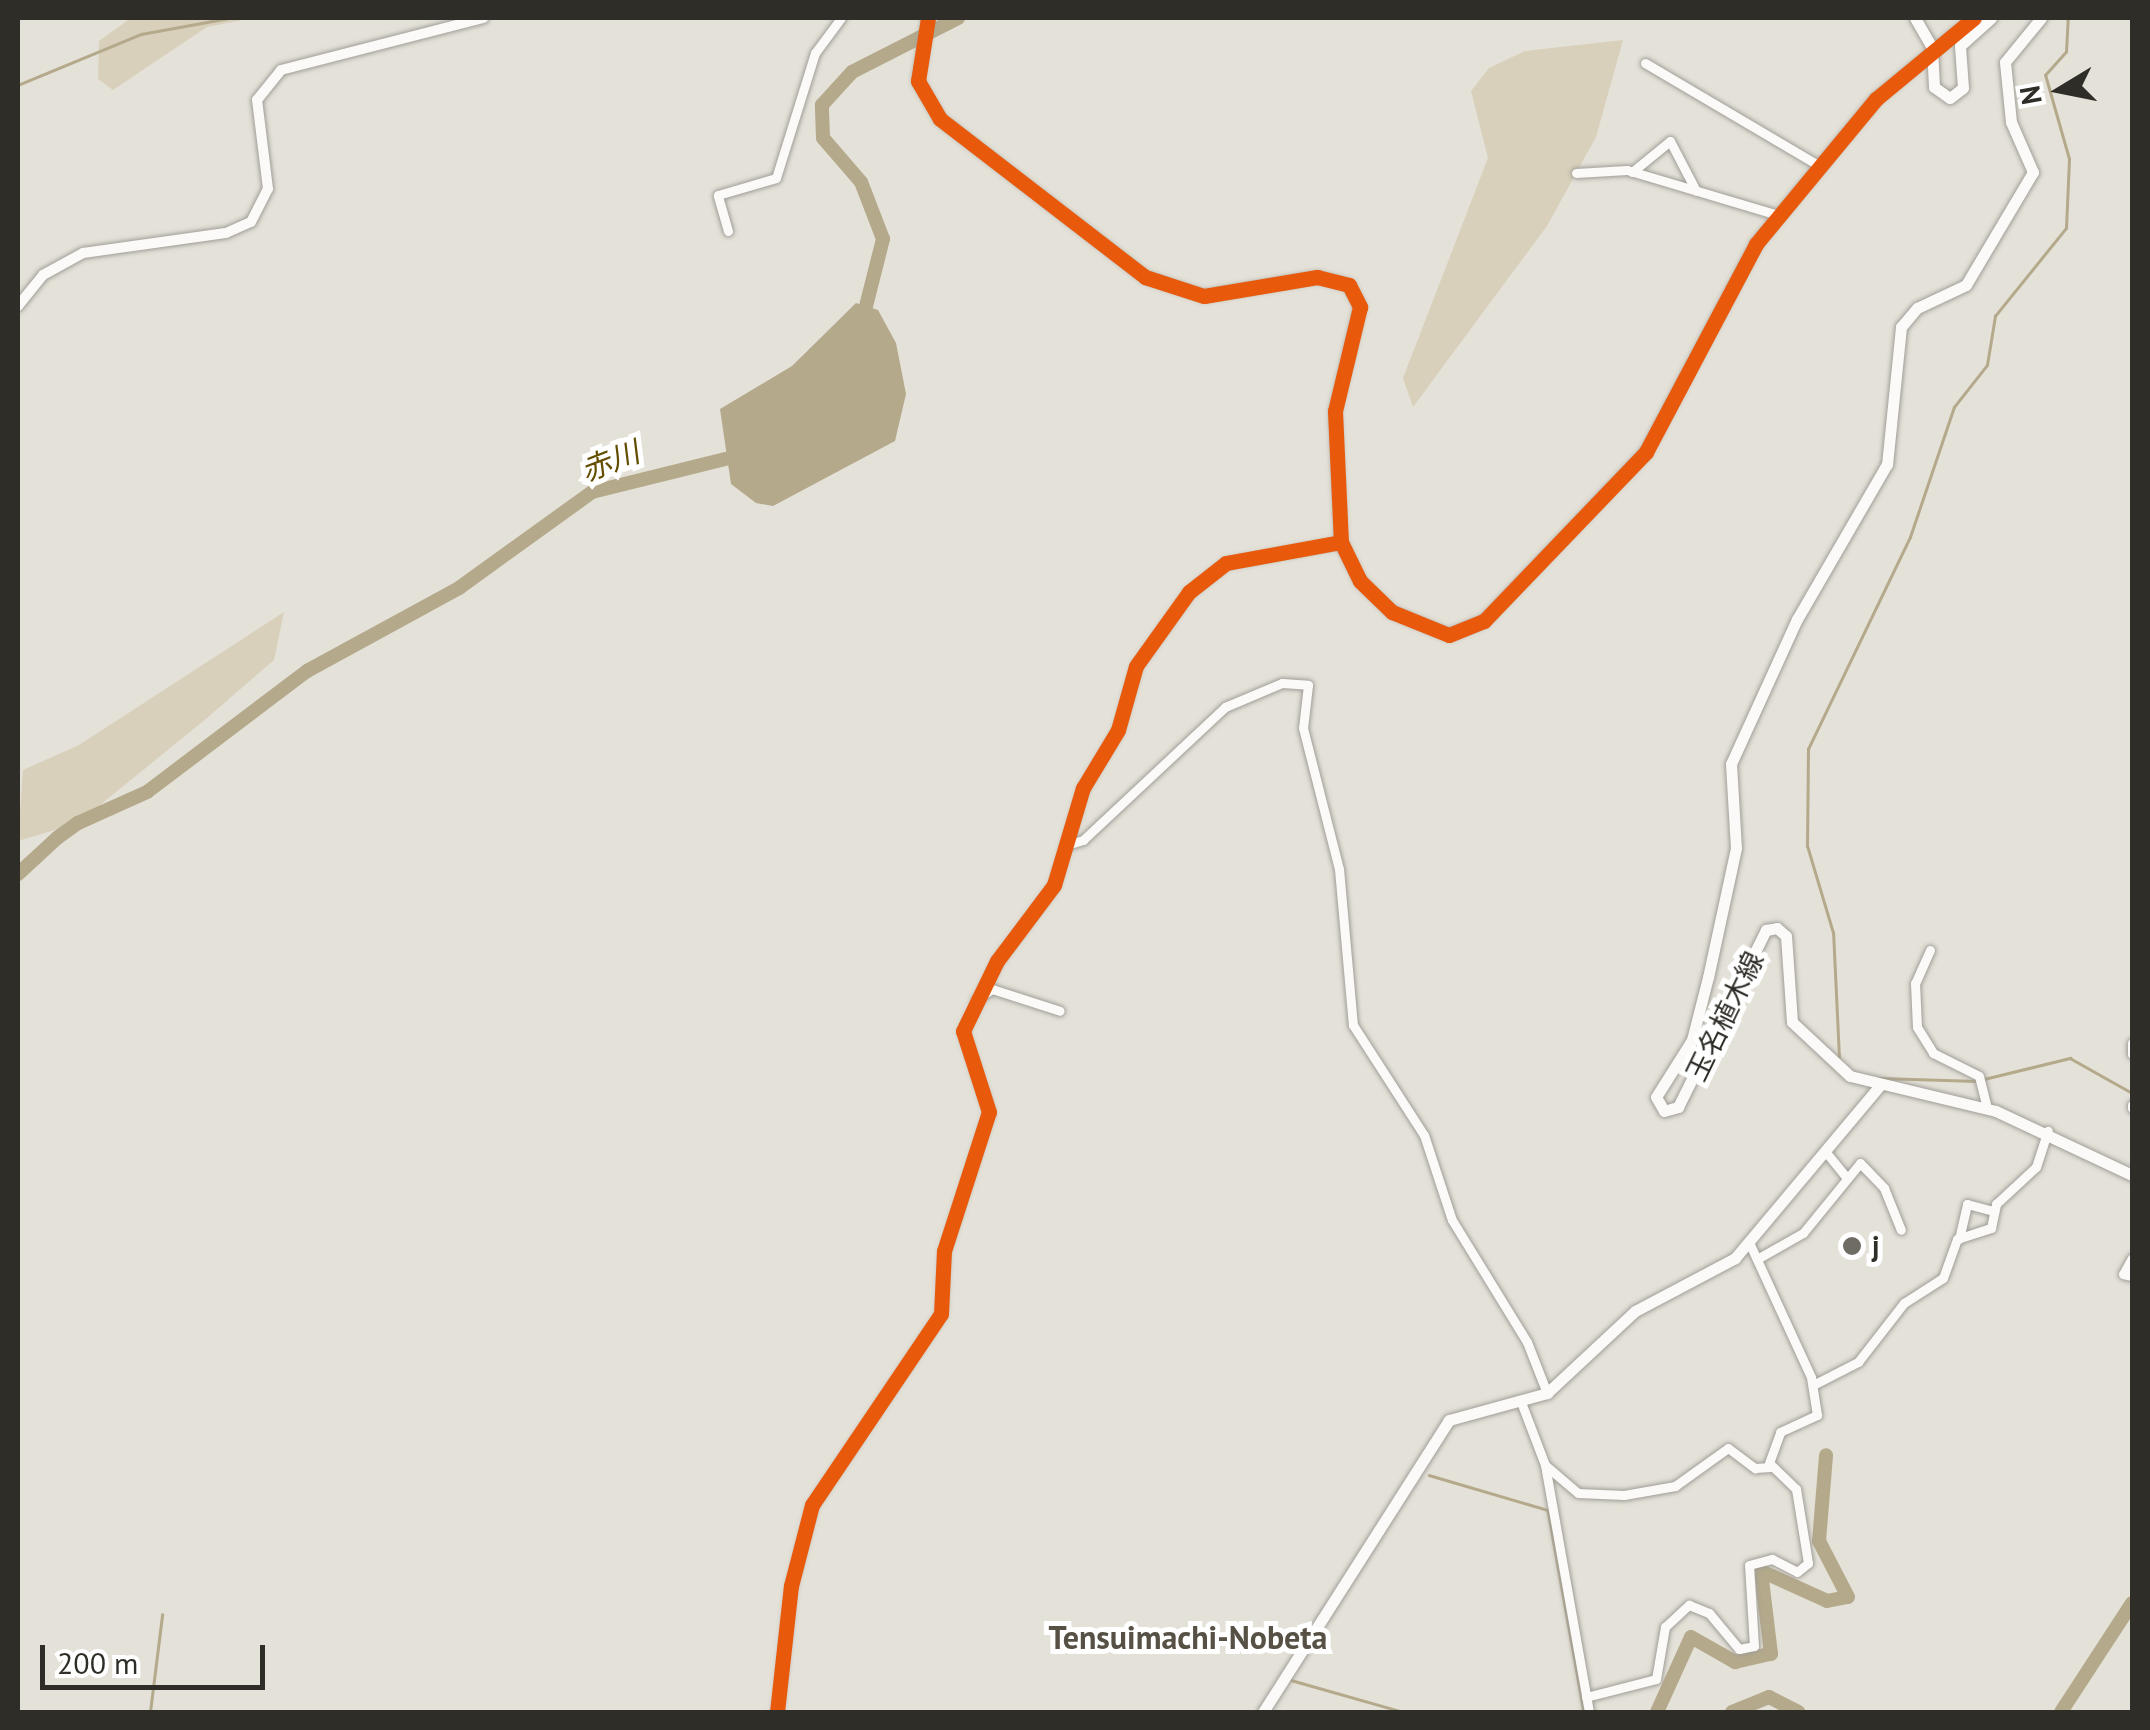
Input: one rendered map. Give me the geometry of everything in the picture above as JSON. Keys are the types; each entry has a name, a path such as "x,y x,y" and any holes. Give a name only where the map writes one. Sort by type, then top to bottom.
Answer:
{"main road":[{"path":"1915,18 1932,46 1936,91 1956,96 1960,46 1991,18"},
{"name":"玉名植木線","path":"1880,1086 1850,1076 1798,1032 1785,1003 1786,936 1771,928 1678,1107 1664,1110 1656,1097 1692,1040 1708,977 1736,848 1732,764 1797,619 1887,464 1900,327 1917,308 1966,284 2033,172 2011,122 2005,62 2041,18"},
{"path":"1263,1712 1448,1420 1478,1405 1521,1402 1547,1393 1635,1311 1722,1268 1880,1086 1987,1109 2048,1131 2132,1176"}],"street":[{"path":"18,306 43,275 83,253 226,234 251,222 268,189 257,100 281,70 483,18"},
{"path":"728,231 718,195 776,178 815,53 842,18"},
{"path":"928,18 918,81 940,118 1145,276 1204,296 1317,277 1349,285 1360,307 1335,411 1341,542 1360,581 1407,623 1450,634 1484,622 1664,427 1740,269 1778,216 1818,166 1932,46 1974,18"},
{"path":"1646,62 1818,166"},
{"path":"1632,172 1670,140 1696,191"},
{"path":"1576,173 1632,172 1778,216"},
{"path":"776,1712 791,1586 812,1504 938,1325 944,1251 990,1112 962,1043 976,1000 1054,885 1136,666 1189,592 1241,556 1341,542"},
{"path":"1066,845 1083,840 1226,707 1282,683 1308,685 1303,728 1340,868 1353,1025 1416,1122 1452,1220 1527,1342 1547,1393"},
{"path":"1930,950 1915,983 1921,1038 1982,1081 1987,1109"},
{"path":"976,1000 992,988 1060,1011"},
{"path":"2132,1043 2132,1054"},
{"path":"1959,1239 1991,1228 1994,1211 2036,1167 2048,1131"},
{"path":"1825,1151 1846,1178"},
{"path":"1758,1259 1803,1233 1860,1163 1873,1171 1901,1230"},
{"path":"1812,1385 1858,1362 1904,1303 1943,1278 1959,1239 1967,1204 1994,1211"},
{"path":"1748,1242 1812,1385 1817,1415 1780,1432 1770,1467"},
{"path":"2132,1258 2123,1274 2132,1276"},
{"path":"1521,1402 1545,1465 1589,1712"},
{"path":"1545,1465 1578,1492 1624,1495 1675,1486 1728,1448 1770,1467 1796,1489 1808,1563 1796,1572 1772,1559 1749,1566 1754,1646 1739,1648 1709,1612 1689,1605 1665,1627 1656,1680 1586,1697"}],"shaded area":[{"path":"131,18 253,18 207,27 113,90 98,79 99,41"},
{"path":"1623,40 1596,137 1547,226 1413,407 1403,378 1488,158 1471,91 1489,68 1525,51"},
{"path":"856,303 878,310 896,343 906,394 895,441 773,506 756,503 731,484 720,409 792,366"},
{"path":"284,612 274,660 207,718 78,823 18,841 23,770 79,745"}],"waterway":[{"path":"18,85 141,34 229,18"},
{"name":"赤川","path":"862,322 883,239 861,182 823,138 822,105 852,72 958,18"},
{"path":"1839,1058 1833,933 1807,846 1808,749 1910,537 1954,407 1987,365 1995,316 2066,228 2069,159 2045,75 2066,52 2068,18"},
{"name":"赤川","path":"18,874 78,823 147,792 307,671 459,588 592,492 742,455"},
{"path":"1984,1079 2070,1058 2132,1093"},
{"path":"1880,1078 1977,1081"},
{"path":"1657,1712 1691,1637 1735,1662 1771,1654 1761,1571 1827,1601 1848,1597 1819,1541 1826,1455"},
{"path":"1429,1475 1548,1510 1584,1712"},
{"path":"2061,1712 2132,1603"},
{"path":"150,1712 162,1615"},
{"path":"1291,1680 1403,1712"},
{"path":"1732,1712 1769,1697 1798,1712"}],"cycle path":[{"path":"928,18 918,81 940,119 1145,277 1204,296 1317,277 1349,285 1360,307 1335,411 1341,542 1360,581 1392,612 1449,635 1484,621 1646,452 1756,244 1876,99 1974,18"},
{"path":"777,1712 791,1586 812,1505 941,1314 944,1251 989,1112 963,1031 997,961 1054,885 1083,788 1118,730 1136,666 1189,592 1226,563 1341,542"}],"place":[{"name":"j","path":"1852,1246"}],"district":[{"name":"Tensuimachi-Nobeta","path":"1188,1637"}]}
